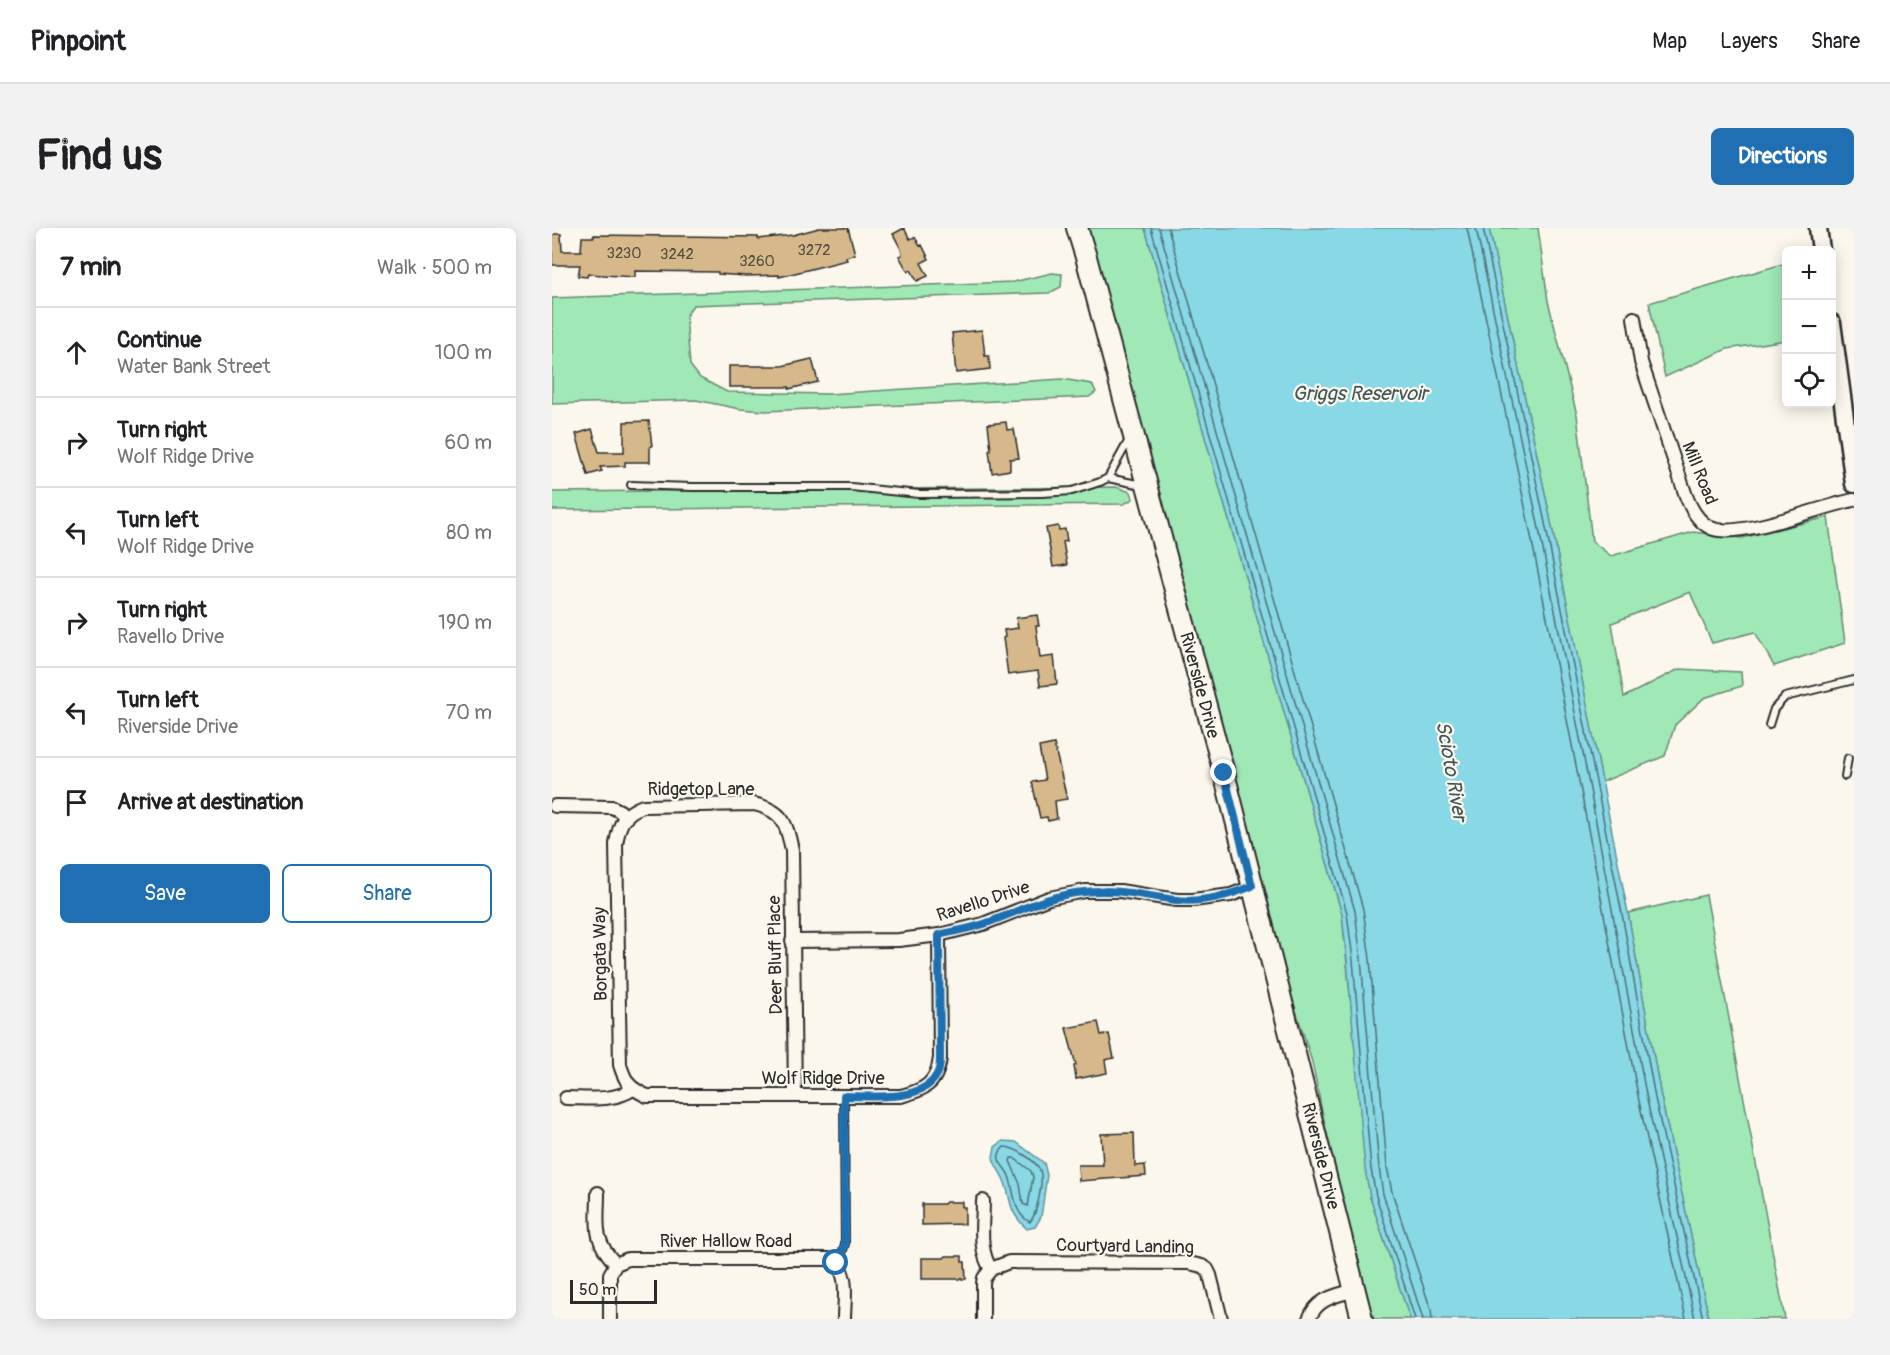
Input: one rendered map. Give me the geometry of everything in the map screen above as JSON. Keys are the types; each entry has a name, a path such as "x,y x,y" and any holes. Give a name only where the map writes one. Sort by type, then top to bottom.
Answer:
{"main road":[{"name":"Riverside Drive","path":"1077,228 1252,886 1362,1319"},
{"path":"1818,228 1820,246"},
{"path":"1836,340 1848,394 1854,484"}],"street":[{"name":"Mill Road","path":"1634,318 1641,362 1690,508 1702,522 1721,531 1742,530 1854,500"},
{"name":"Ridgetop Lane","path":"626,818 636,808 643,806 754,804 767,807 781,816"},
{"path":"555,806 612,807 626,818"},
{"name":"Deer Bluff Place","path":"781,816 792,850 795,1096"},
{"name":"Borgata Way","path":"626,818 620,825 616,844 620,1065 625,1079 633,1089"},
{"name":"Ravello Drive","path":"792,940 899,940 939,935 983,924 1029,905 1065,894 1120,891 1177,900 1193,900 1231,895 1252,886"},
{"name":"Wolf Ridge Drive","path":"633,1089 647,1096 900,1096 917,1091 929,1084 938,1072 940,1058 939,935"},
{"path":"566,1098 614,1098 633,1089"},
{"path":"598,1193 598,1239 601,1247 616,1264 610,1274 610,1319"},
{"path":"983,1201 983,1251 985,1260 991,1269 983,1283 983,1319"},
{"name":"River Hallow Road","path":"616,1264 628,1259 829,1259 836,1263"},
{"name":"Courtyard Landing","path":"991,1269 1009,1262 1196,1264 1207,1269 1210,1275 1221,1319"},
{"path":"836,1263 841,1268 844,1277 844,1319"},
{"path":"1308,1319 1320,1302 1355,1290"}],"lane":[{"path":"631,485 851,487 919,494 1072,491 1108,478 1133,432"},
{"path":"1108,478 1147,486"},
{"path":"1769,725 1774,708 1785,697 1854,680"},
{"path":"1845,776 1848,758"},
{"path":"836,1263 845,1244 844,1096"}],"green space":[{"path":"1088,228 1145,228 1342,914 1370,1197 1410,1319 1371,1319 1312,1062 1288,985 1222,725"},
{"path":"1489,228 1538,228 1548,301 1577,415 1592,541 1611,556 1693,532 1742,538 1828,517 1845,643 1774,666 1755,632 1712,643 1690,592 1612,623 1624,697 1679,669 1741,672 1742,686 1704,698 1675,725 1665,756 1602,782 1550,517"},
{"path":"1782,264 1782,341 1727,349 1665,377 1649,303"},
{"path":"1052,273 1062,274 1061,287 1049,293 693,305 686,316 690,365 700,378 727,392 828,394 1062,379 1092,384 1096,392 1089,397 765,411 740,409 696,400 552,404 552,298 1013,282"},
{"path":"1116,487 1131,492 1133,499 1124,504 552,510 552,492"},
{"path":"1706,895 1785,1319 1709,1319 1661,1097 1628,913"}],"water":[{"name":"Griggs Reservoir","path":"1145,228 1489,228 1550,517 1628,913 1661,1097 1709,1319 1410,1319 1370,1197 1365,1169 1342,914"},
{"path":"1003,1141 1016,1142 1044,1163 1047,1175 1041,1217 1035,1227 1027,1229 1016,1216 1003,1178 995,1163 993,1157 995,1147"}],"building":[{"path":"819,228 848,228 855,254 846,257 847,260 779,277 779,275 718,274 718,272 635,271 635,277 588,274 587,277 578,276 580,265 552,265 552,234 561,234 562,251 581,251 582,237 594,237 594,235 758,237 758,239 793,235"},
{"path":"904,228 910,239 915,237 920,246 922,245 929,259 921,263 928,276 917,281 911,270 908,272 899,256 902,255 901,249 893,234"},
{"path":"982,330 985,356 989,356 990,369 956,373 952,333"},
{"path":"812,359 818,382 789,389 789,387 729,387 729,366 782,366"},
{"path":"649,421 652,446 650,447 650,462 625,462 625,466 600,467 602,471 588,475 576,434 592,429 599,452 624,452 624,422"},
{"path":"1006,422 1007,430 1014,429 1019,458 1010,459 1010,470 992,473 988,424"},
{"path":"1058,526 1059,530 1065,529 1067,541 1063,542 1067,565 1053,567 1046,528"},
{"path":"1037,615 1040,658 1054,656 1057,684 1040,686 1038,671 1008,675 1004,630 1018,628 1016,618"},
{"path":"1054,744 1067,799 1055,801 1057,819 1048,821 1047,817 1040,818 1032,782 1045,780 1039,747"},
{"path":"1098,1022 1101,1035 1109,1034 1114,1058 1105,1060 1107,1073 1076,1079 1074,1066 1076,1065 1066,1028"},
{"path":"1134,1133 1135,1166 1145,1165 1146,1176 1079,1181 1078,1165 1103,1165 1101,1134"},
{"path":"962,1202 962,1207 965,1207 965,1224 922,1225 922,1204 944,1204"},
{"path":"962,1256 962,1262 965,1262 966,1279 922,1279 922,1258 944,1258"}],"route":[{"path":"836,1263 845,1244 844,1096 900,1096 917,1091 929,1084 938,1072 940,1058 939,935 983,924 1029,905 1065,894 1106,890 1134,892 1177,900 1193,900 1231,895 1252,886 1224,773"}],"water label":[{"name":"Scioto River","path":"1452,771"}]}
